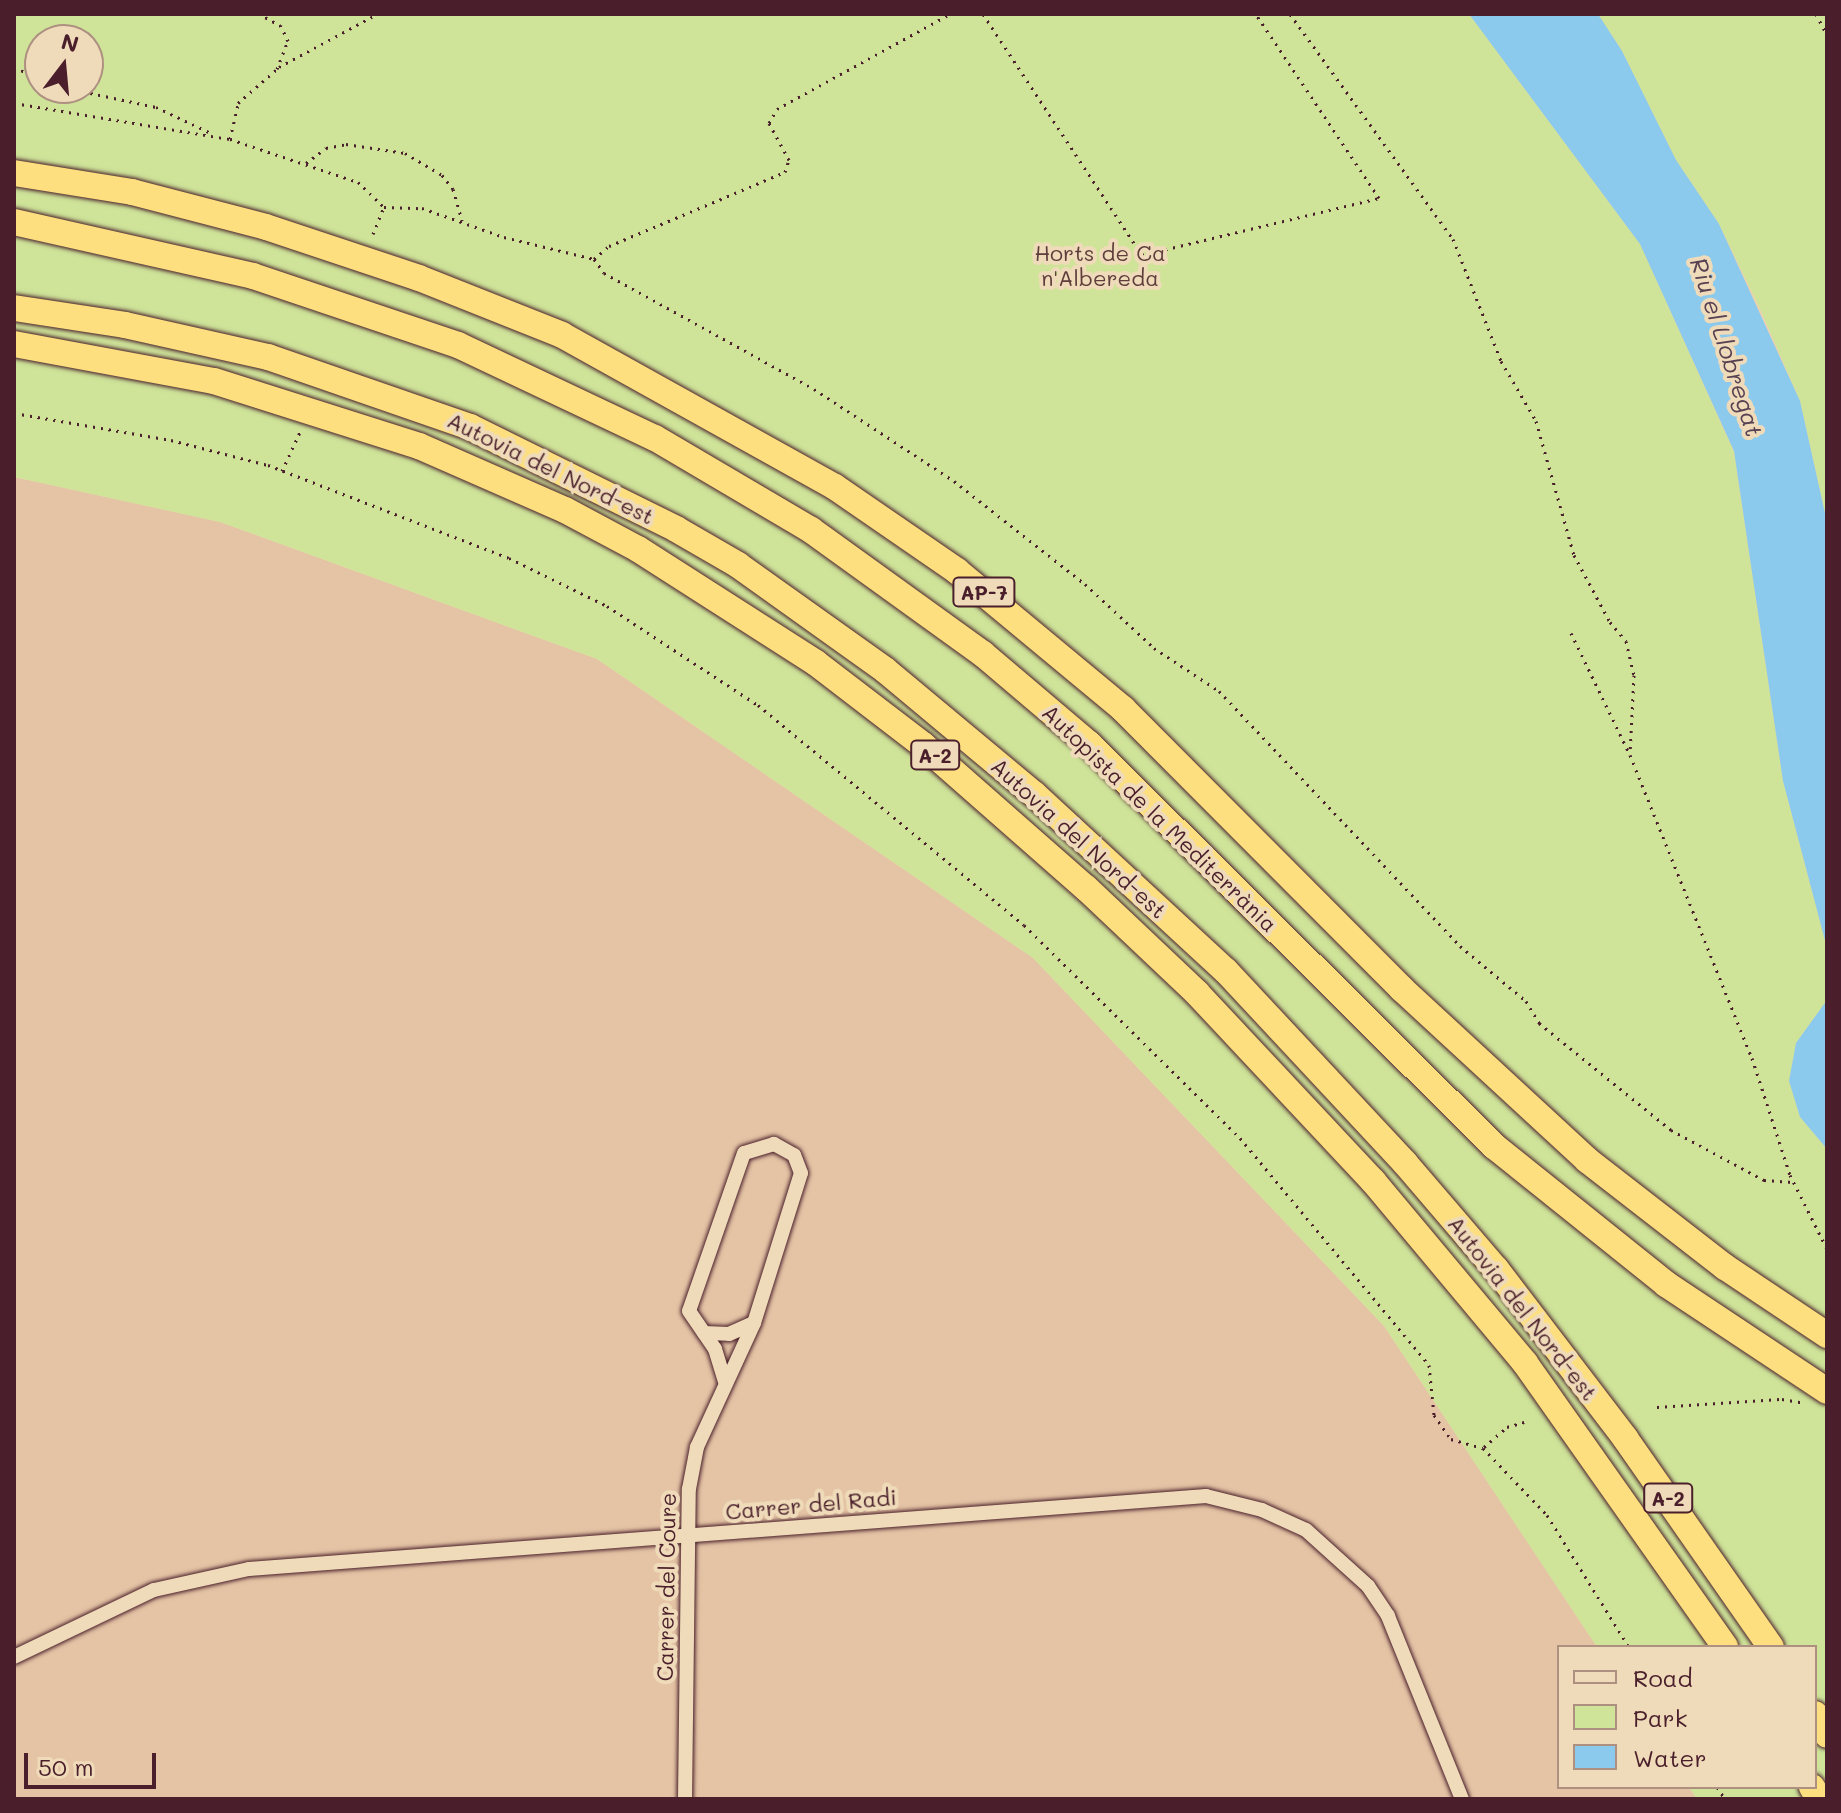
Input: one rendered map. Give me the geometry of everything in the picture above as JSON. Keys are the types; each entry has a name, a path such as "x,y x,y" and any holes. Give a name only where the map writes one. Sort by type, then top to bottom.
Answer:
{"highway":[{"name":"AP-7","path":"14,173 132,192 266,227 419,278 562,335 697,406 835,487 957,571 1072,664 1195,778 1528,1110 1660,1219 1827,1335"},
{"name":"Autopista de la Mediterrània","path":"14,222 253,276 458,345 655,438 811,530 970,645 1089,744 1494,1146 1666,1284 1737,1332 1820,1397"},
{"name":"Autovia del Nord-est","path":"14,308 125,325 268,357 470,427 688,536 885,670 1034,794 1226,971 1405,1163 1496,1269 1625,1438 1770,1645"},
{"name":"Autovia del Nord-est","path":"14,344 214,381 419,446 626,543 816,663 923,745 1086,888 1197,993 1373,1181 1525,1363 1724,1645"},
{"path":"1817,1718 1827,1735"}],"street":[{"name":"Carrer del Coure","path":"685,1799 688,1535 697,1447 754,1323 801,1173 794,1155 774,1144 744,1153 689,1311 704,1333 725,1381"},
{"path":"704,1333 729,1334 754,1323"},
{"name":"Carrer del Radi","path":"14,1657 154,1590 249,1569 1192,1496 1262,1510 1329,1545 1368,1586 1388,1616 1462,1799"}],"path":[{"path":"259,14 281,26 288,41 277,69"},
{"path":"230,139 238,103 277,69 377,14"},
{"path":"594,259 609,246 785,172 789,160 769,123 777,109 950,14"},
{"path":"983,14 1142,255 1379,198 1256,14"},
{"path":"1290,14 1453,239 1501,361 1536,421 1574,555 1610,622 1626,641 1634,675 1630,755"},
{"path":"1816,14 1826,31"},
{"path":"104,96 156,107 218,137"},
{"path":"305,164 326,148 346,144 405,153 442,175 453,189 462,221"},
{"path":"373,234 384,207"},
{"path":"14,413 171,440 282,471 509,558 607,606 758,705 878,800 1024,925 1240,1138 1429,1365 1434,1415 1451,1439 1483,1448 1547,1515 1628,1645"},
{"path":"282,471 300,432"},
{"path":"1571,633 1630,755 1752,1058 1790,1175 1827,1249"},
{"path":"1657,1407 1820,1397"},
{"path":"1483,1448 1507,1427 1524,1422"}],"shaded area":[{"path":"14,477 220,522 597,659 1033,958 1384,1326 1596,1645 1557,1645 1557,1789 1690,1789 1697,1799 14,1799"}],"green space":[{"name":"Horts de Ca n'Albereda","path":"14,14 1469,14 1640,244 1734,452 1783,781 1827,948 1827,1000 1796,1043 1789,1081 1800,1117 1827,1149 1827,1799 1697,1799 1690,1789 1817,1789 1817,1645 1596,1645 1384,1326 1033,958 597,659 220,522 14,477"},
{"path":"1598,14 1827,14 1827,522 1800,401 1761,311 1719,224 1676,160 1622,51"}],"water":[{"name":"Riu el Llobregat","path":"1469,14 1598,14 1622,51 1676,160 1719,224 1800,401 1827,522 1827,948 1783,781 1734,451 1640,244"},
{"path":"1827,1000 1827,1149 1800,1117 1789,1081 1796,1043"}]}
